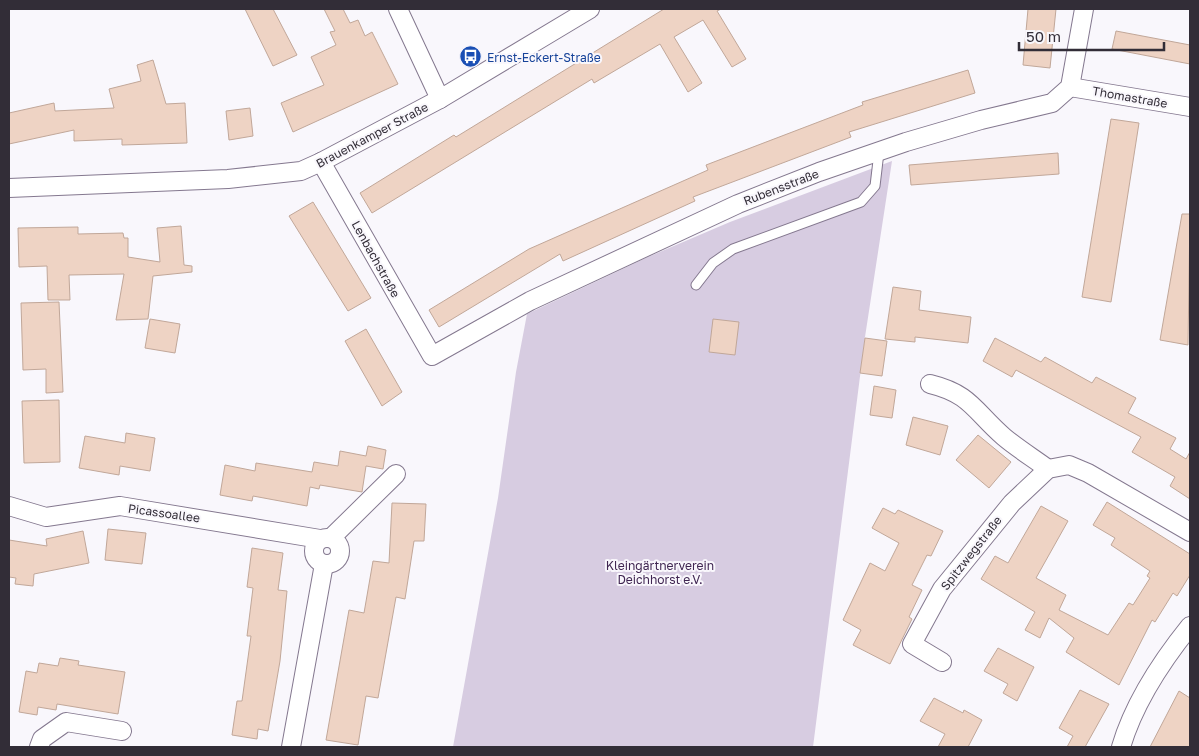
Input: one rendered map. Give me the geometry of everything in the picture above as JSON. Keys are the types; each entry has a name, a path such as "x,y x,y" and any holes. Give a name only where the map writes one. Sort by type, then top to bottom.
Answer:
{"street":[{"path":"398,9 440,99"},
{"name":"Brauenkamper Straße","path":"9,188 228,179 301,171 440,99 590,9"},
{"path":"1070,87 1084,9"},
{"name":"Thomastraße","path":"1070,87 1190,107"},
{"name":"Rubensstraße","path":"432,356 530,301 629,253 738,204 819,172 879,152 981,120 1052,103 1070,87"},
{"name":"Lenbachstraße","path":"321,162 432,356"},
{"path":"930,384 950,389 970,401 1004,436 1048,469 1069,465 1088,473 1190,532"},
{"name":"Spitzwegstraße","path":"942,662 912,644 942,589 1012,503 1048,469"},
{"path":"291,747 324,564 314,555 314,546 326,539 396,474"},
{"name":"Picassoallee","path":"9,506 46,517 120,506 326,539"},
{"path":"1122,747 1142,699 1160,668 1190,626"},
{"path":"40,747 42,739 66,722 122,731"}],"lane":[{"path":"696,285 712,263 733,249 861,202 875,186 879,152"}],"green space":[{"name":"Kleingärtnerverein Deichhorst e.V.","path":"892,161 865,337 813,747 453,747 498,498 516,372 527,314 648,257 730,222"}],"building":[{"path":"245,9 273,9 297,55 273,66"},
{"path":"324,9 343,9 350,23 358,20 365,36 372,32 398,84 293,132 281,103 324,85 311,57 336,45 330,32 335,31"},
{"path":"664,9 721,9 717,11 746,59 732,67 703,20 674,37 702,83 688,92 660,44 594,83 592,79 372,213 360,193 454,135 456,137"},
{"path":"1028,9 1056,9 1050,68 1023,65"},
{"path":"1116,31 1190,45 1190,64 1112,49"},
{"path":"153,60 166,104 185,103 187,143 122,145 122,139 74,141 74,130 9,144 9,113 54,103 55,111 114,108 109,89 141,81 137,65"},
{"path":"968,70 975,93 849,132 851,137 693,197 695,201 563,261 560,254 439,327 429,310 529,249 708,170 706,165 863,105 862,102"},
{"path":"250,108 253,136 229,140 226,111"},
{"path":"1111,119 1139,123 1111,302 1082,297"},
{"path":"1058,153 1059,174 911,185 909,165"},
{"path":"313,202 371,298 348,311 289,216"},
{"path":"1182,214 1190,214 1188,345 1160,340"},
{"path":"181,226 184,265 192,266 192,272 153,276 148,319 116,320 124,274 69,275 70,300 48,300 47,266 19,267 18,228 78,227 78,234 123,233 124,238 128,238 128,257 160,262 157,228"},
{"path":"893,287 921,291 919,310 971,317 968,343 915,337 915,342 885,339"},
{"path":"59,302 63,392 46,393 46,369 23,370 21,303"},
{"path":"150,319 180,324 175,353 145,348"},
{"path":"713,319 739,322 735,355 709,352"},
{"path":"366,329 402,392 382,406 345,341"},
{"path":"865,338 887,341 882,376 860,373"},
{"path":"995,338 1041,362 1045,357 1092,383 1096,377 1136,398 1128,413 1176,438 1170,449 1186,459 1190,452 1190,499 1170,486 1175,477 1132,452 1141,437 1016,370 1012,377 983,361"},
{"path":"874,386 896,390 892,418 870,415"},
{"path":"59,400 60,462 24,463 22,401"},
{"path":"913,417 948,426 940,455 906,445"},
{"path":"126,433 155,438 150,471 120,466 119,475 79,468 85,436 125,443"},
{"path":"978,435 1011,462 989,488 956,460"},
{"path":"368,446 386,450 383,469 366,466 362,492 320,485 319,489 310,487 307,506 253,496 252,501 220,495 225,465 255,471 256,463 312,472 314,462 338,466 340,451 366,456"},
{"path":"1107,502 1190,554 1190,575 1177,596 1173,593 1155,622 1152,620 1119,685 1066,652 1074,638 1049,618 1040,638 1025,630 1035,612 981,579 995,556 1008,563 1041,506 1068,521 1036,578 1066,595 1059,610 1108,635 1129,603 1133,605 1150,578 1147,576 1150,571 1111,545 1115,538 1093,525"},
{"path":"392,503 426,504 424,541 414,541 405,599 396,597 378,698 366,696 358,745 326,740 349,610 364,613 373,561 389,563"},
{"path":"883,508 895,514 898,510 943,531 931,556 927,555 912,585 922,590 909,617 912,619 890,664 853,645 861,630 843,620 870,563 885,571 899,543 872,528"},
{"path":"108,529 146,533 142,564 105,560"},
{"path":"83,531 89,563 34,574 33,586 15,584 16,578 9,577 9,540 47,546 46,539"},
{"path":"252,548 283,553 278,590 287,591 280,661 268,731 258,729 257,739 232,735 237,701 242,701 251,636 247,636 253,588 247,587"},
{"path":"998,648 1034,667 1017,701 1003,693 1008,684 984,671"},
{"path":"60,658 79,661 78,665 125,672 118,714 57,704 56,710 38,707 37,715 19,712 26,671 37,673 39,663 58,666"},
{"path":"1080,690 1109,704 1085,747 1067,747 1073,736 1059,728"},
{"path":"1179,691 1190,698 1190,747 1150,747"},
{"path":"934,698 963,713 964,710 982,720 968,747 938,747 945,734 920,721"}],"place":[{"name":"Ernst-Eckert-Straße","path":"471,57"}]}
